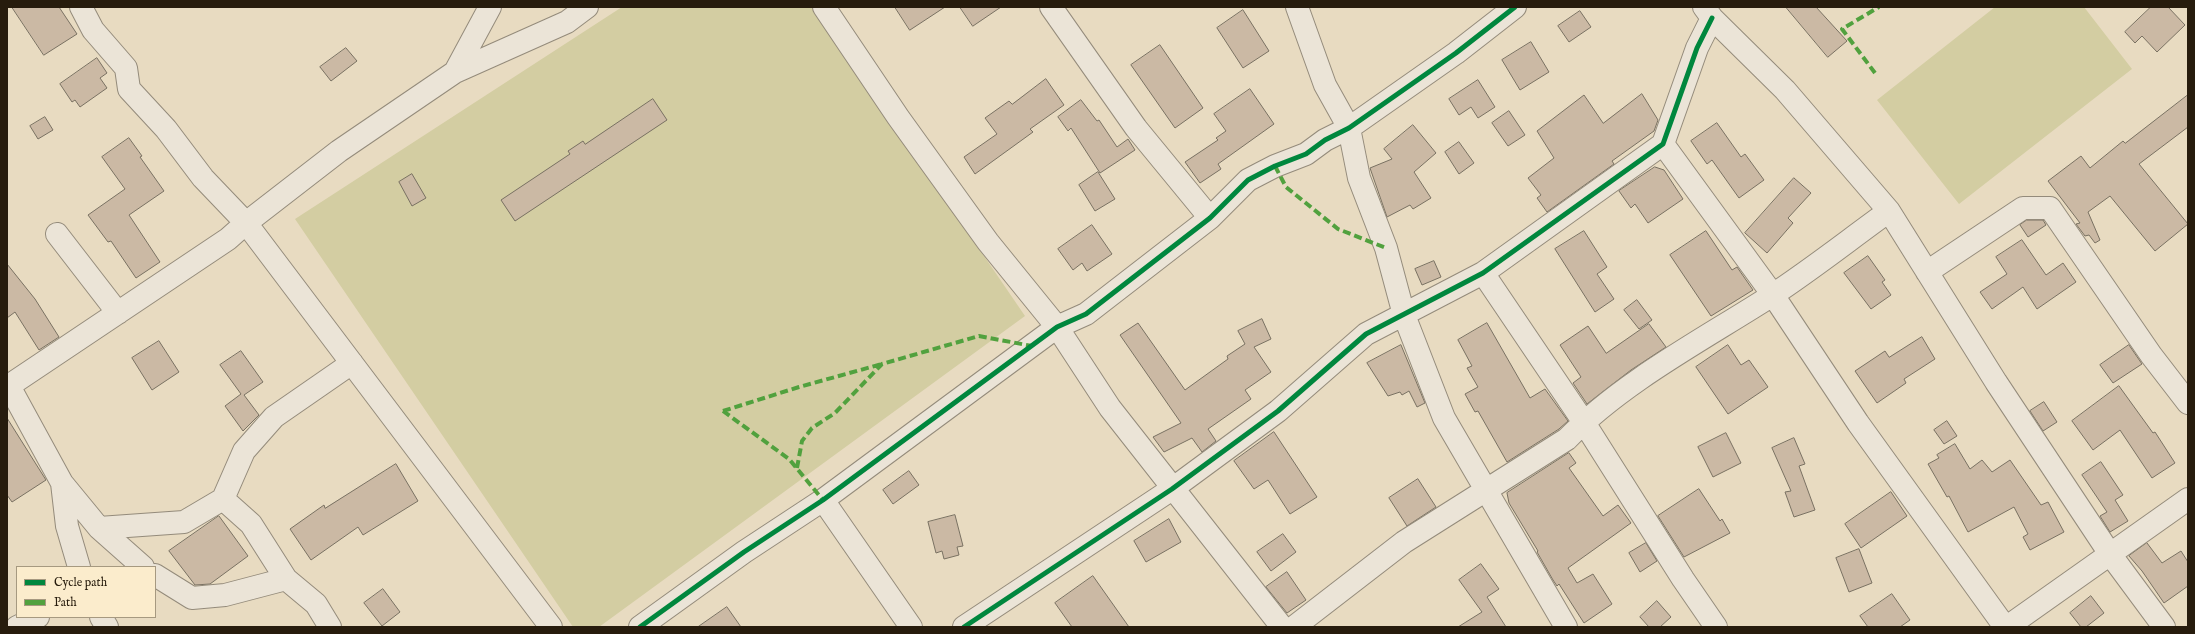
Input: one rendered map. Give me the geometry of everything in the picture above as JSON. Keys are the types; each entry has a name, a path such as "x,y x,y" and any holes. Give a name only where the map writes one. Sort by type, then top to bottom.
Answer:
{"street":[{"path":"81,7 93,30 126,68 129,89 166,130 203,178 246,223 551,627"},
{"path":"455,72 490,7"},
{"path":"136,565 99,528 62,483 8,387 228,239 246,223 338,151 455,72 567,22 587,7"},
{"path":"824,7 898,117 988,242 1057,327 1110,408 1172,489 1282,627"},
{"path":"1051,7 1136,128 1210,218"},
{"path":"1297,7 1325,85 1349,128 1360,178 1386,248 1404,315 1444,418 1566,627"},
{"path":"640,627 744,552 823,500 1057,327 1086,314 1210,218 1248,180 1275,166 1306,154 1326,140 1349,128 1456,53 1514,7"},
{"path":"964,627 1172,489 1278,411 1366,334 1483,273 1663,144 1708,13 1786,90 1889,211 1996,382 2110,554 2164,627"},
{"path":"1663,144 1773,295 1858,424 2006,627 2188,499"},
{"path":"1927,272 2023,208 2050,208 2150,355 2188,403"},
{"path":"1294,627 1404,542 1567,438 1583,421 1637,381 1773,295 1889,211"},
{"path":"57,234 118,313"},
{"path":"1483,273 1583,421 1683,579 1716,627"},
{"path":"99,528 184,522 224,499 244,451 274,417 352,363"},
{"path":"62,483 66,526 79,566"},
{"path":"224,499 250,524 286,579 316,604 330,627"},
{"path":"823,500 912,627"},
{"path":"156,575 192,598 225,596 286,579"},
{"path":"17,627 36,618"},
{"path":"102,618 107,627"}],"shaded area":[{"path":"622,7 814,7 1025,316 599,627 573,627 295,219"},
{"path":"1995,7 2084,7 2132,69 1959,204 1877,100"}],"building":[{"path":"12,7 59,7 77,34 44,55"},
{"path":"895,7 945,7 910,30"},
{"path":"960,7 1001,7 973,26"},
{"path":"1786,7 1816,7 1847,41 1828,57"},
{"path":"2151,7 2168,7 2185,25 2157,52 2142,36 2135,43 2125,32"},
{"path":"1243,10 1269,51 1243,68 1217,28"},
{"path":"1580,11 1591,27 1569,42 1558,26"},
{"path":"1531,42 1549,72 1520,90 1502,60"},
{"path":"1160,45 1203,108 1175,128 1131,65"},
{"path":"346,48 357,61 331,81 320,67"},
{"path":"97,58 107,73 100,78 107,88 80,107 75,100 72,102 60,84"},
{"path":"1046,79 1064,105 1030,129 1033,132 975,174 964,157 997,134 985,118 1009,101 1012,104"},
{"path":"1478,80 1495,107 1478,118 1471,107 1459,115 1449,99"},
{"path":"1250,89 1274,124 1218,164 1221,169 1200,183 1185,162 1218,140 1216,138 1226,131 1214,114"},
{"path":"1642,94 1658,120 1654,131 1612,161 1614,164 1547,212 1537,198 1541,195 1528,178 1554,158 1537,131 1584,95 1603,123"},
{"path":"2188,95 2188,127 2139,164 2188,224 2155,251 2110,196 2088,212 2100,240 2095,243 2089,235 2085,236 2076,224 2080,223 2048,181 2081,156 2090,168 2123,141 2125,143"},
{"path":"653,99 667,120 515,221 501,200 570,154 568,151 583,141 585,144"},
{"path":"1081,100 1097,121 1099,120 1117,147 1128,139 1135,150 1100,173 1071,128 1068,131 1058,117"},
{"path":"1509,111 1525,135 1508,146 1492,123"},
{"path":"45,117 53,130 38,139 30,126"},
{"path":"1717,123 1741,157 1745,154 1764,180 1739,198 1712,160 1707,164 1691,141"},
{"path":"1413,125 1436,153 1414,172 1431,198 1413,209 1410,205 1387,217 1370,168 1392,159 1384,149"},
{"path":"129,138 142,156 140,157 164,191 129,215 160,262 136,278 111,241 108,242 88,215 125,189 102,157"},
{"path":"1459,142 1474,163 1459,174 1445,152"},
{"path":"1655,167 1664,170 1683,199 1648,223 1635,204 1631,208 1619,191"},
{"path":"1098,172 1115,199 1095,211 1079,185"},
{"path":"412,174 426,198 412,206 399,182"},
{"path":"1794,178 1811,193 1788,218 1793,223 1767,253 1745,233"},
{"path":"2027,220 2043,220 2046,225 2028,237 2020,225"},
{"path":"1092,225 1112,254 1087,271 1082,263 1073,270 1058,249"},
{"path":"1584,231 1607,267 1597,274 1614,299 1595,312 1555,249"},
{"path":"1706,231 1732,270 1737,267 1753,290 1711,316 1670,255"},
{"path":"2022,240 2046,275 2063,263 2076,282 2037,309 2023,287 1992,309 1980,292 2007,274 1996,257"},
{"path":"1868,256 1885,280 1882,282 1891,295 1871,309 1844,273"},
{"path":"1434,261 1441,277 1422,285 1415,269"},
{"path":"7,264 35,299 59,337 39,350 15,312 7,318"},
{"path":"1637,300 1652,320 1639,329 1624,310"},
{"path":"1262,319 1271,339 1254,347 1271,372 1245,390 1251,399 1208,429 1216,441 1202,452 1192,438 1164,452 1153,437 1181,423 1120,335 1138,323 1185,390 1228,359 1227,356 1245,344 1238,331"},
{"path":"1487,323 1530,398 1545,389 1568,421 1559,429 1507,462 1478,411 1475,412 1465,394 1478,387 1467,368 1472,366 1458,340"},
{"path":"1649,324 1666,347 1631,370 1587,404 1573,383 1581,377 1560,345 1588,326 1606,353"},
{"path":"1922,337 1935,359 1904,379 1906,383 1877,403 1855,371 1885,351 1889,357"},
{"path":"159,341 179,372 152,390 132,358"},
{"path":"1401,345 1425,403 1417,407 1409,391 1402,395 1400,392 1388,396 1367,363"},
{"path":"1728,345 1741,365 1749,360 1768,387 1728,414 1696,367"},
{"path":"2129,345 2142,364 2113,383 2100,365"},
{"path":"241,351 263,382 244,395 259,415 243,431 225,406 241,394 220,365"},
{"path":"2119,386 2153,433 2155,432 2175,463 2152,478 2120,430 2093,450 2072,421"},
{"path":"2044,402 2057,422 2043,431 2030,411"},
{"path":"7,418 46,480 12,502 7,495"},
{"path":"1947,421 1957,436 1944,444 1934,430"},
{"path":"1274,432 1317,497 1290,514 1268,480 1254,489 1234,461"},
{"path":"1726,433 1741,463 1713,477 1698,447"},
{"path":"1794,438 1805,464 1799,466 1815,510 1794,517 1785,492 1791,491 1772,448"},
{"path":"1955,444 1970,469 1982,460 1992,472 2010,460 2041,505 2048,502 2064,532 2030,550 2023,537 2028,534 2014,507 1968,532 1949,496 1947,497 1928,464 1939,458 1937,455"},
{"path":"1569,453 1576,463 1569,468 1603,516 1618,505 1631,523 1568,568 1577,583 1593,574 1612,604 1584,623 1559,584 1557,586 1553,580 1537,552 1538,551 1509,503 1507,493"},
{"path":"2101,462 2123,495 2115,500 2128,521 2110,532 2100,516 2107,512 2082,475"},
{"path":"396,464 418,501 363,535 358,527 311,560 290,529 324,505 325,508"},
{"path":"909,471 919,485 893,504 883,490"},
{"path":"1418,479 1436,507 1407,526 1389,498"},
{"path":"1699,489 1720,521 1722,519 1730,533 1684,557 1658,516"},
{"path":"1891,492 1907,516 1861,548 1845,524"},
{"path":"955,515 963,546 957,547 959,555 944,559 942,551 936,553 928,522"},
{"path":"219,516 248,556 210,584 195,585 169,551"},
{"path":"1169,519 1181,542 1146,562 1134,541"},
{"path":"1283,534 1296,552 1271,571 1257,552"},
{"path":"1646,543 1657,561 1640,572 1629,553"},
{"path":"2147,543 2162,563 2181,551 2188,562 2188,586 2164,603 2142,571 2129,556"},
{"path":"1859,549 1872,583 1849,592 1836,558"},
{"path":"1481,564 1499,589 1487,597 1506,627 1458,627 1482,612 1459,580"},
{"path":"1287,572 1306,600 1287,613 1266,587"},
{"path":"1093,576 1129,627 1072,627 1055,603"},
{"path":"383,589 400,612 382,626 364,603"},
{"path":"1892,594 1910,620 1900,627 1868,627 1860,616"},
{"path":"2091,596 2104,613 2086,627 2081,627 2070,613"},
{"path":"1657,601 1671,617 1660,627 1649,627 1640,617"},
{"path":"727,607 741,627 698,627"}],"marked path":[{"path":"1875,73 1842,29 1879,7"},
{"path":"1275,166 1286,187 1338,229 1386,248"},
{"path":"797,468 802,441 812,428 835,413 882,364 979,336 1032,346"},
{"path":"723,411 799,387 882,364"},
{"path":"723,411 789,459 823,500"}],"cycle path":[{"path":"640,627 744,552 823,500 1057,327 1086,314 1210,218 1248,180 1275,166 1306,154 1325,140 1349,128 1456,53 1515,7"},
{"path":"964,627 1172,489 1278,411 1366,334 1483,273 1663,144 1697,48 1712,18"}]}
